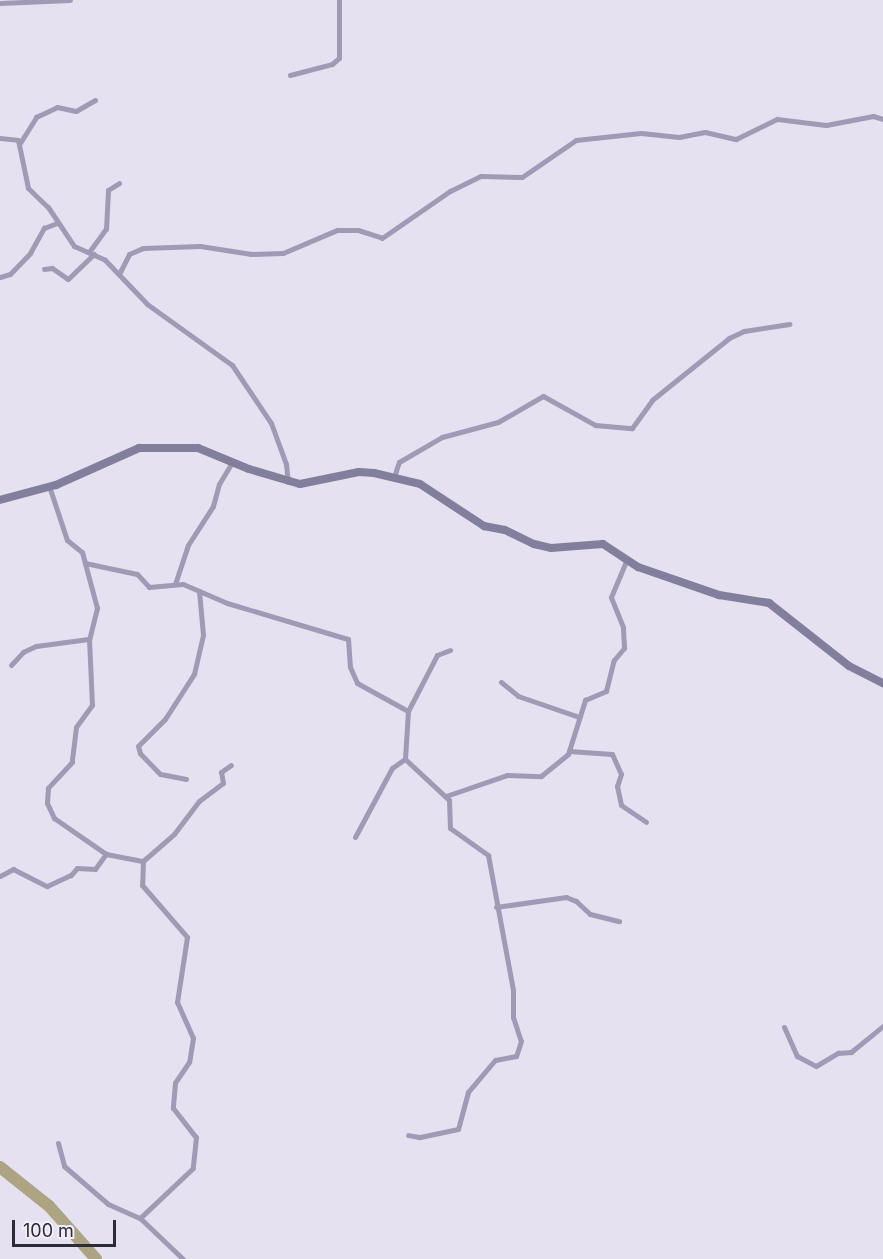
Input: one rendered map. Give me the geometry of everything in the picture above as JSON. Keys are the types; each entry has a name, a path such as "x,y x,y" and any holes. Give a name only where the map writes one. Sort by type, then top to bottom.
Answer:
{"street":[{"path":"0,3 70,0"},
{"path":"290,75 332,64 339,58 339,0"},
{"path":"20,143 36,117 57,107 76,111 95,99"},
{"path":"119,274 129,254 140,249 200,246 251,254 282,253 337,230 358,230 382,238 450,191 481,176 522,177 576,140 641,133 679,137 705,132 736,139 777,119 826,125 873,116 883,119"},
{"path":"0,138 15,138 20,143 28,188 74,246 92,253 119,274 147,304 232,365 271,423 286,464 288,482"},
{"path":"44,269 52,268 68,279 92,253 106,229 108,190 119,183"},
{"path":"0,278 10,274 30,253 47,225 57,223"},
{"path":"394,477 399,462 442,437 498,422 543,396 595,425 632,428 652,400 729,338 744,331 789,324"},
{"path":"0,500 49,486 139,448 192,446 288,482 309,484 366,471 420,484 484,526 505,530 534,544 551,548 603,544 638,567 719,595 769,603 849,666 883,683"},
{"path":"175,584 188,545 213,506 219,484 232,462"},
{"path":"49,486 67,540 82,552 97,608 89,639 92,705 76,726 73,760 50,784 45,796 50,812 60,824 106,854 143,861"},
{"path":"446,796 507,776 541,776 569,751 587,698 606,691 614,660 624,648 623,627 611,597 627,559"},
{"path":"85,563 137,574 149,587 175,584 348,639 350,667 357,683 408,711"},
{"path":"186,779 160,774 140,753 138,746 165,719 194,674 203,635 199,591"},
{"path":"11,665 36,646 89,639"},
{"path":"405,759 408,711 437,655 450,650"},
{"path":"501,682 518,696 579,717"},
{"path":"569,751 612,754 621,774 617,786 621,805 646,822"},
{"path":"405,759 446,796 451,807 447,821 450,828 488,855 513,990 513,1017 521,1037 518,1054 495,1060 477,1079 465,1097 458,1129 419,1137 408,1135"},
{"path":"355,837 392,768 405,759"},
{"path":"140,1218 193,1168 196,1137 173,1108 175,1083 189,1062 193,1038 177,1002 187,937 142,885 143,861 174,834 199,801 223,783 221,772 231,765"},
{"path":"0,876 13,869 47,886 71,875 77,868 95,869 106,854"},
{"path":"496,907 566,897 576,901 585,912 619,921"},
{"path":"784,1027 797,1056 816,1066 838,1053 851,1052 883,1026"},
{"path":"58,1143 64,1166 108,1204 140,1218 183,1259"}],"waterway":[{"path":"0,1167 49,1206 96,1259"}]}
